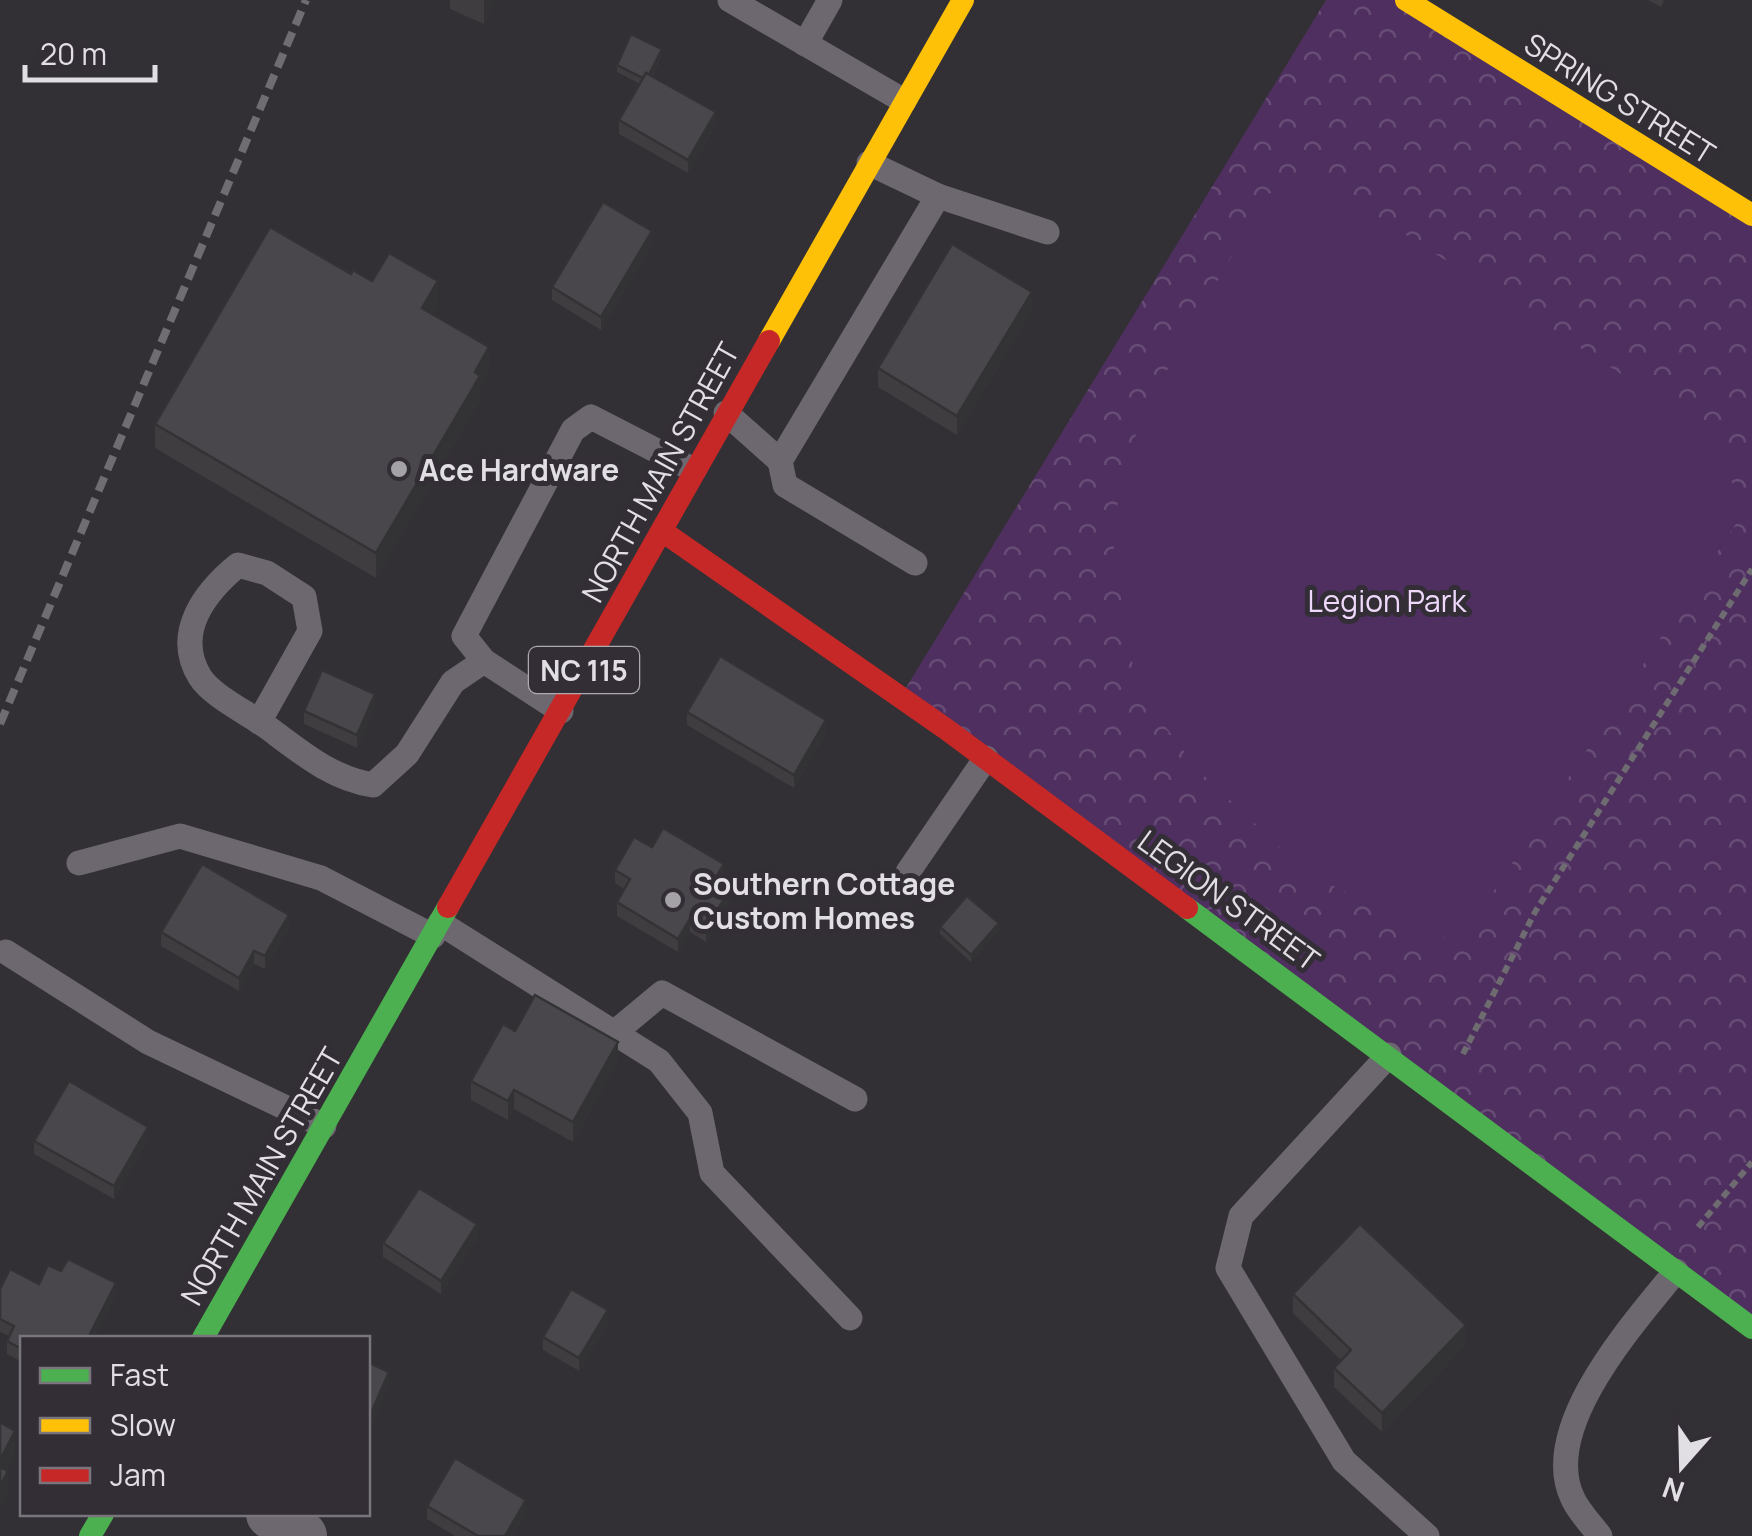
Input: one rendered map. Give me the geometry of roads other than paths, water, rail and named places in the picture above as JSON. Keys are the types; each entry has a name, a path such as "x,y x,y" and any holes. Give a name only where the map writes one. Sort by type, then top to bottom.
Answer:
{"street":[{"name":"NORTH MAIN STREET","path":"204,1336 962,0"},
{"name":"SPRING STREET","path":"1406,0 1752,215"},
{"name":"LEGION STREET","path":"662,530 986,758 1752,1328"},
{"path":"275,1516 302,1536"}],"lane":[{"path":"730,0 904,101"},
{"path":"806,44 830,0"},
{"path":"868,163 938,196 1047,232"},
{"path":"780,461 938,196"},
{"path":"726,413 780,461 785,485 915,563"},
{"path":"560,711 484,661 464,636 573,430 591,417 694,470"},
{"path":"259,722 310,631 304,597 267,572 238,565 212,586 193,618 190,652 201,680 259,722 339,779 374,786 407,754 453,682 484,661"},
{"path":"908,872 986,758"},
{"path":"79,863 180,836 321,878 436,929 614,1033 659,1061 700,1113 712,1173 850,1318"},
{"path":"6,952 148,1042 324,1126"},
{"path":"614,1033 662,993 855,1099"},
{"path":"1389,1055 1241,1216 1228,1268 1344,1461 1427,1536"},
{"path":"1600,1536 1571,1497 1566,1454 1582,1402 1622,1338 1676,1271"}],"railway":[{"path":"0,724 306,0"}],"place":[{"name":"Ace Hardware","path":"399,469"},
{"name":"Southern Cottage Custom Homes","path":"673,900"}],"park label":[{"name":"Legion Park","path":"1387,600"}]}
